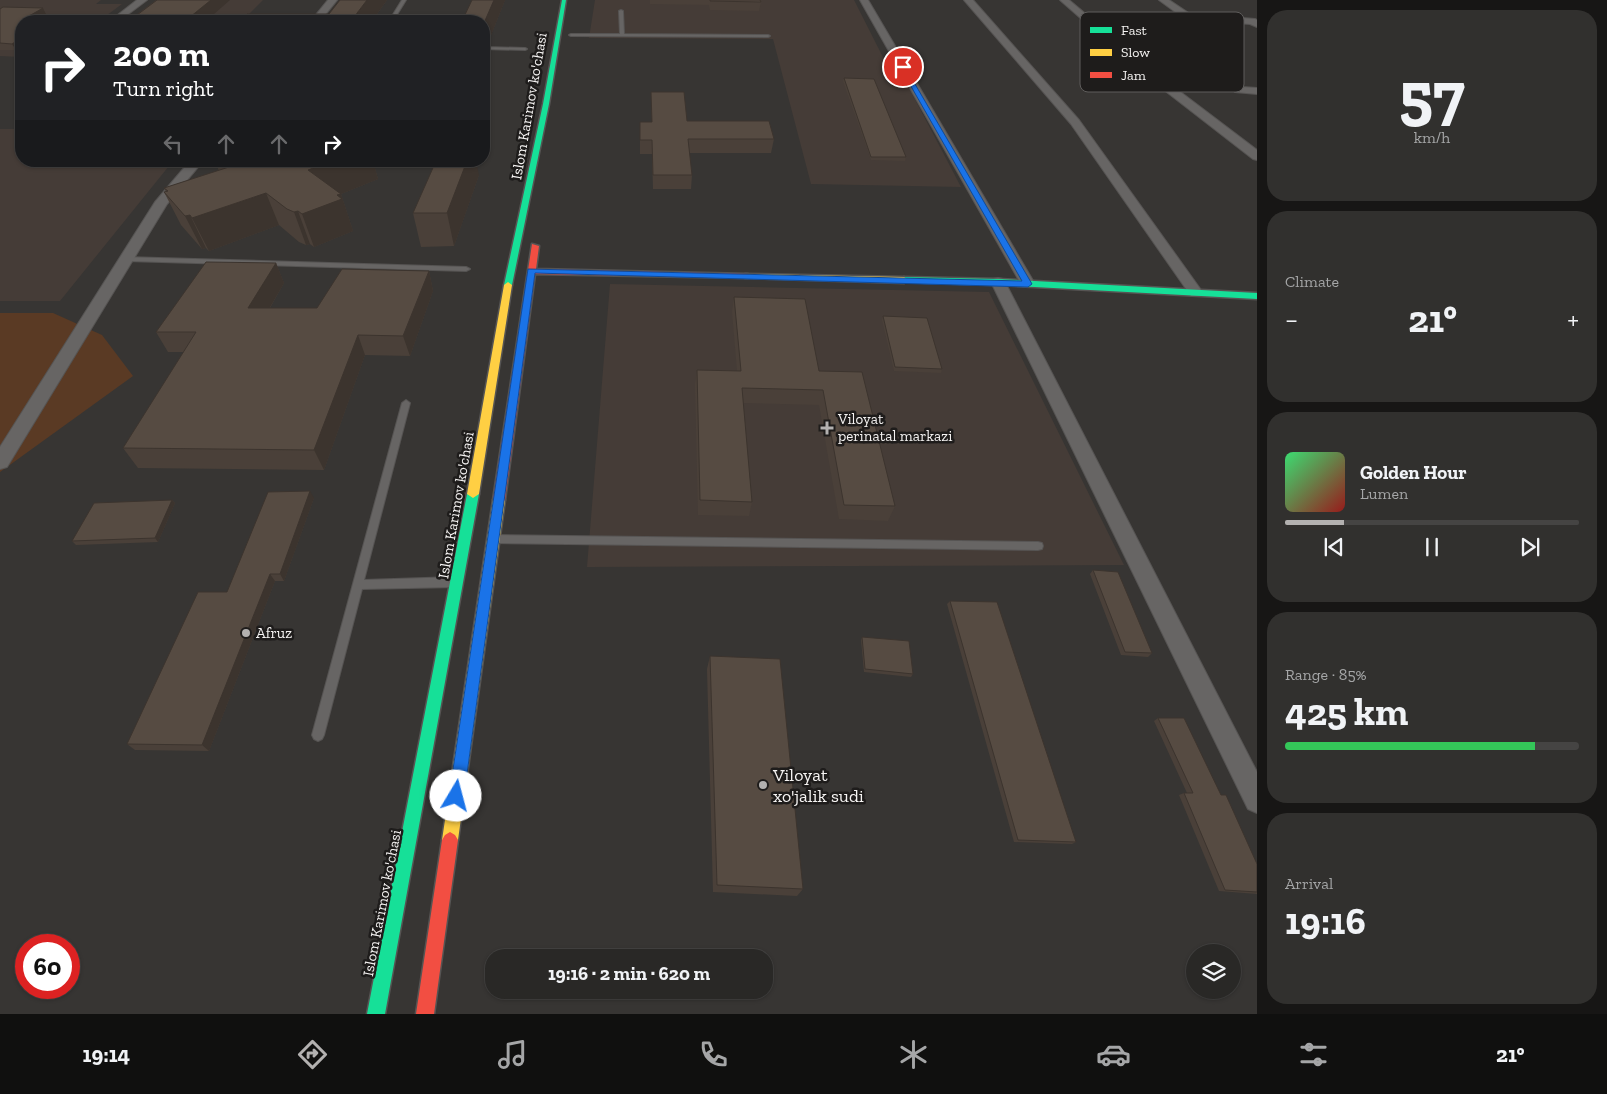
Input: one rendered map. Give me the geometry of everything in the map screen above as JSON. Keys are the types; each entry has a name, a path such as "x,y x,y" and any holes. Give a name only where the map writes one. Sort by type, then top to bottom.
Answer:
{"main road":[{"name":"Islom Karimov ko'chasi","path":"376,1014 458,582 508,287 546,104 564,0"},
{"path":"425,1014 538,231"},
{"path":"531,271 998,282 1257,296"}],"street":[{"path":"122,15 143,0"},
{"path":"320,15 333,0"},
{"path":"864,0 1028,284"},
{"path":"968,0 1075,122 1196,293"},
{"path":"1064,0 1080,14"},
{"path":"1163,0 1181,12"},
{"path":"1244,20 1252,21 1257,24"},
{"path":"1244,91 1257,92"},
{"path":"1174,92 1257,156"},
{"path":"0,462 40,402 162,202 192,167"},
{"path":"998,282 1257,800"}],"lane":[{"path":"395,15 404,0"},
{"path":"621,11 622,35"},
{"path":"571,35 768,36"},
{"path":"490,48 525,49"},
{"path":"127,259 466,269"},
{"path":"318,735 406,403"},
{"path":"493,539 1038,546"},
{"path":"358,585 458,582"}],"shaded area":[{"path":"0,0 101,0 96,4 122,4 107,15 15,15 15,57 0,56"},
{"path":"156,0 263,0 248,15 136,15"},
{"path":"595,0 854,0 889,69 899,69 961,187 811,184 773,39 589,38"},
{"path":"0,129 15,129 15,167 168,167 60,301 0,301"},
{"name":"Viloyat perinatal markazi","path":"610,284 989,292 1124,565 587,567"},
{"path":"0,313 53,313 102,335 133,376 0,472"}],"building":[{"path":"157,0 211,0 192,15 137,15"},
{"path":"340,0 367,0 356,15 247,14 329,14"},
{"path":"472,0 494,0 487,15 465,15"},
{"path":"760,0 761,2 710,1"},
{"path":"3,7 43,8 31,15 15,15 15,42 12,44 0,43 0,9"},
{"path":"844,78 874,79 906,157 871,157"},
{"path":"651,92 684,92 687,121 769,121 774,139 688,139 692,175 653,175 652,140 640,140 640,122 652,122"},
{"path":"229,167 316,167 308,170 341,194 337,195 342,199 302,214 298,211 294,212 287,209 266,193 192,218 190,215 185,216 164,192 168,191 164,188"},
{"path":"433,167 465,167 447,213 413,213"},
{"path":"206,262 276,263 248,308 317,308 342,269 429,271 403,336 358,335 314,450 123,448 196,332 156,332"},
{"path":"734,297 805,299 819,371 862,372 895,506 844,505 823,390 742,388 752,502 700,500 697,370 741,371"},
{"path":"883,316 927,318 942,369 895,367"},
{"path":"310,491 280,574 270,574 202,745 127,744 198,592 227,592 268,492"},
{"path":"172,500 155,538 72,541 94,503"},
{"path":"1093,570 1118,572 1152,653 1125,652"},
{"path":"950,601 997,602 1076,842 1018,840"},
{"path":"862,637 909,641 913,674 865,669"},
{"path":"710,656 780,659 803,889 717,885"},
{"path":"1158,718 1184,718 1221,795 1226,795 1257,864 1257,892 1225,890 1184,793 1193,793"}],"traffic: fast":[{"path":"508,285 546,104 564,0"},
{"path":"904,280 998,282 1257,296"},
{"path":"376,1014 473,494"}],"traffic: slow":[{"path":"748,276 904,280"},
{"path":"473,494 508,285"},
{"path":"450,840 499,500"}],"traffic: jam":[{"path":"499,500 535,246"},
{"path":"531,271 748,276"},
{"path":"425,1014 450,840"}],"place":[{"name":"Viloyat perinatal markazi","path":"827,428"},
{"name":"Afruz","path":"246,633"},
{"name":"Viloyat xo'jalik sudi","path":"763,785"}],"route":[{"path":"456,796 531,271 1028,284 903,67"}]}
